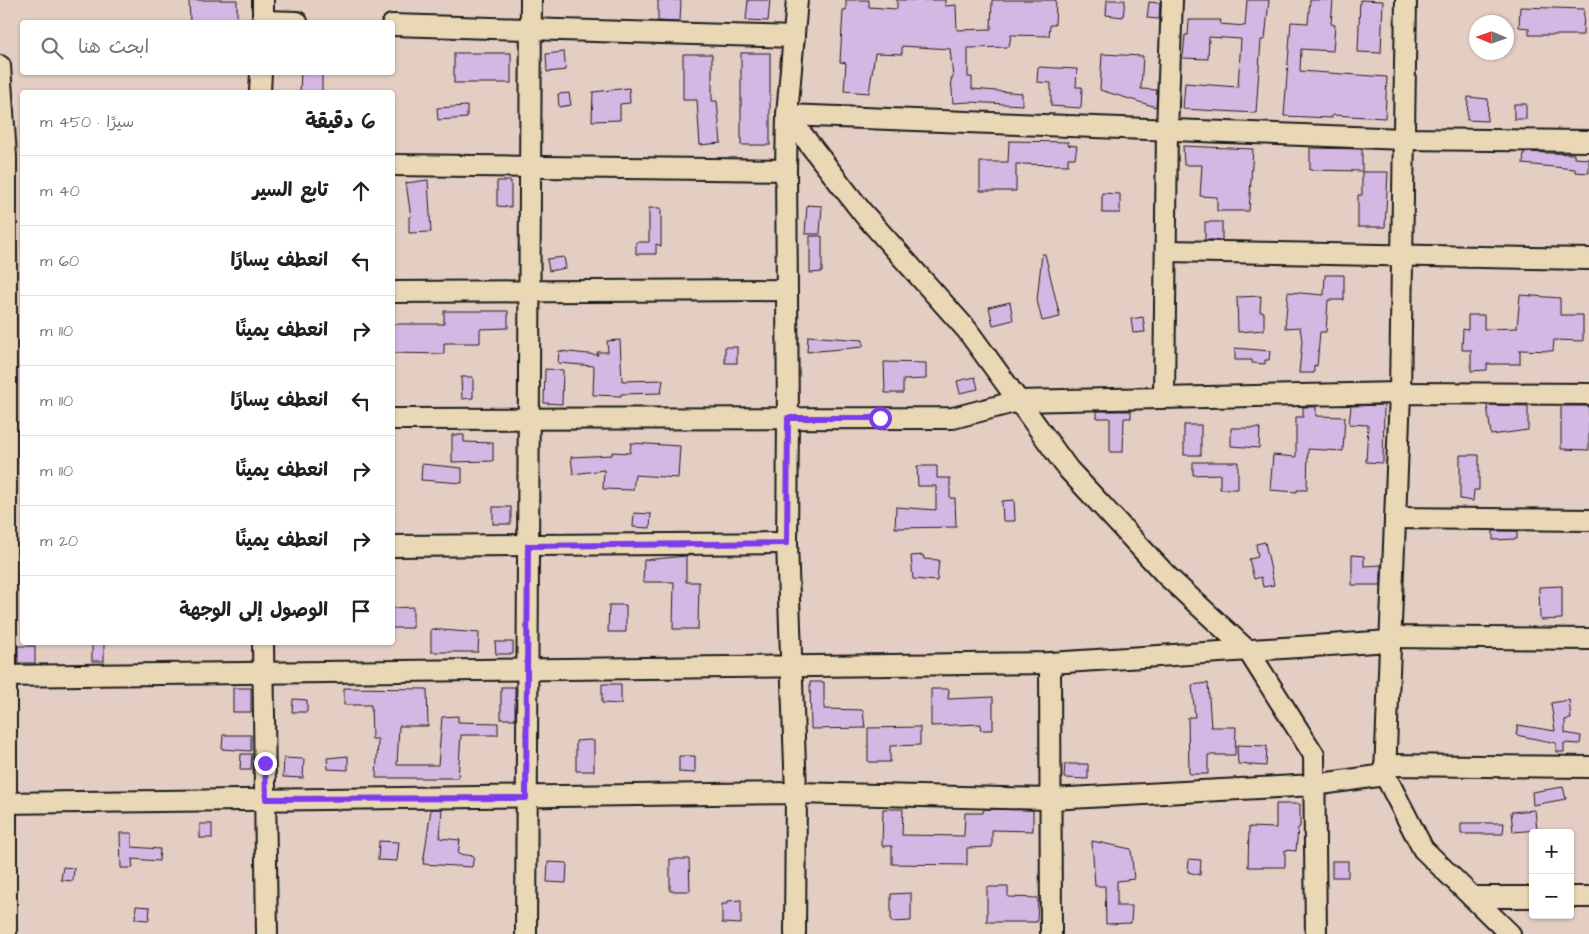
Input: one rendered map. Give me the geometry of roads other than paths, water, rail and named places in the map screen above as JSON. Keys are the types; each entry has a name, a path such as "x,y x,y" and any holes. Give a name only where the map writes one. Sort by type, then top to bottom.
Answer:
{"street":[{"path":"263,0 263,20"},
{"path":"526,934 531,0"},
{"path":"795,934 796,793 787,543 786,115 797,0"},
{"path":"1164,396 1167,130 1172,0"},
{"path":"1406,0 1400,393 1385,770 1423,849 1510,934"},
{"path":"395,25 794,37"},
{"path":"0,66 10,157 10,420 14,543 3,676 6,934"},
{"path":"260,90 261,75"},
{"path":"786,115 1404,139 1589,141"},
{"path":"786,115 862,212 967,330 1075,476 1167,576 1248,652 1314,754 1316,934"},
{"path":"395,166 786,170"},
{"path":"1166,251 1589,258"},
{"path":"395,292 787,290"},
{"path":"395,419 953,418 1018,401 1164,396 1400,393 1589,394"},
{"path":"1395,518 1589,520"},
{"path":"395,546 787,543"},
{"path":"3,676 1050,664 1248,652 1390,639 1589,639"},
{"path":"264,645 267,934"},
{"path":"1050,664 1051,934"},
{"path":"3,803 526,798 796,793 1050,799 1314,785 1385,770 1589,767"},
{"path":"1472,897 1529,897"},
{"path":"1574,897 1589,897"}]}
